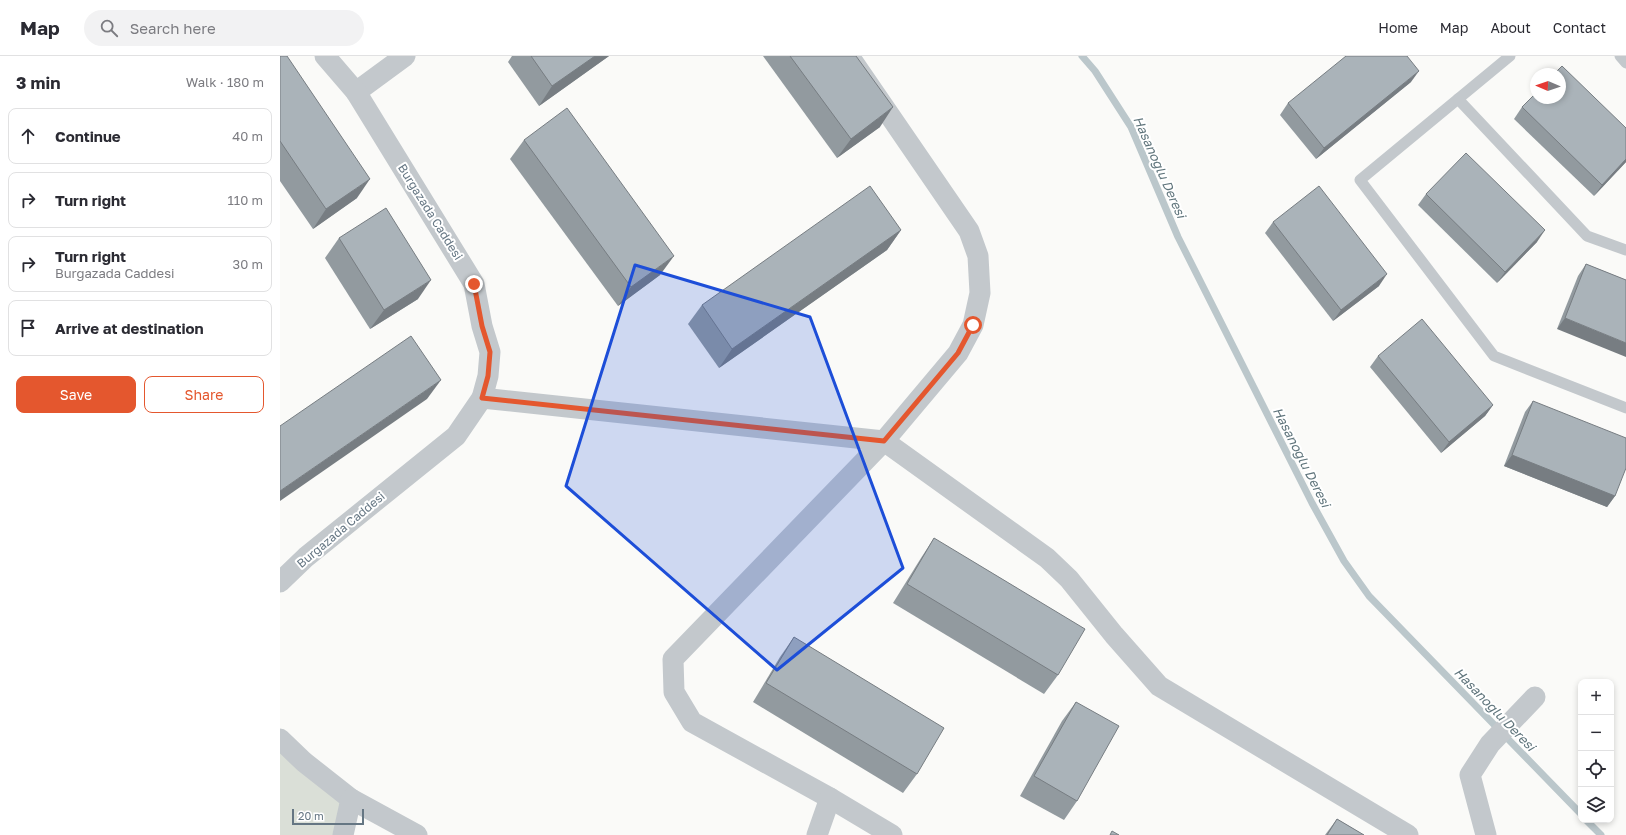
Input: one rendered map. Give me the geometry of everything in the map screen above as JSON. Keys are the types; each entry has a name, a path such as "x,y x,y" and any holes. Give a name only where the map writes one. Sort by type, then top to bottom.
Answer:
{"street":[{"name":"Burgazada Caddesi","path":"280,582 306,557 456,436 482,398 488,376 490,352 482,326 474,284 356,92 325,56"},
{"path":"356,92 405,56"},
{"path":"849,56 969,231 978,256 980,293 973,325 958,353 884,441 673,659 674,692 692,722 830,798 892,835"},
{"path":"482,398 884,441 1047,558 1070,578 1114,635 1159,686 1408,835"},
{"path":"1486,835 1470,775 1490,744 1535,697"},
{"path":"280,739 304,762 351,799 417,835"},
{"path":"817,835 830,798"},
{"path":"343,835 351,799"}],"lane":[{"path":"1510,56 1360,180 1494,356 1626,408"},
{"path":"1620,56 1626,63"},
{"path":"1458,98 1587,236 1626,250"}],"highlighted area":[{"path":"635,265 810,317 903,568 777,670 566,486"}],"shaded area":[{"path":"280,739 351,799 343,835 280,835"}],"building":[{"path":"280,56 287,56 370,179 326,209 280,141"},
{"path":"531,56 595,56 552,86"},
{"path":"790,56 856,56 893,107 851,139"},
{"path":"1346,56 1407,56 1419,71 1324,148 1288,103"},
{"path":"1566,70 1626,128 1626,159 1602,185 1522,107 1530,99 1530,104 1566,104"},
{"path":"567,108 674,256 631,287 524,140"},
{"path":"1466,153 1545,230 1505,272 1426,194"},
{"path":"870,186 901,230 732,349 702,305"},
{"path":"1319,186 1387,274 1341,310 1273,222"},
{"path":"386,208 431,280 384,310 339,238"},
{"path":"1586,264 1626,280 1626,343 1565,318"},
{"path":"1422,319 1493,405 1449,442 1378,356"},
{"path":"411,336 441,380 280,491 280,426"},
{"path":"1533,401 1626,438 1626,468 1615,496 1512,455"},
{"path":"934,538 1085,629 1058,675 907,584"},
{"path":"794,637 944,728 917,774 766,683"},
{"path":"1076,702 1119,726 1077,801 1034,776"},
{"path":"1337,819 1364,835 1327,835"},
{"path":"1112,831 1119,835 1110,835"}],"waterway":[{"name":"Hasanoğlu Deresi","path":"1082,56 1095,71 1131,127 1178,237 1312,503 1344,561 1369,596 1578,811"},
{"name":"Hasanoğlu Deresi","path":"1589,823 1601,835"}],"route":[{"path":"474,284 482,326 490,352 488,376 482,398 884,441 958,353 973,325"}]}
